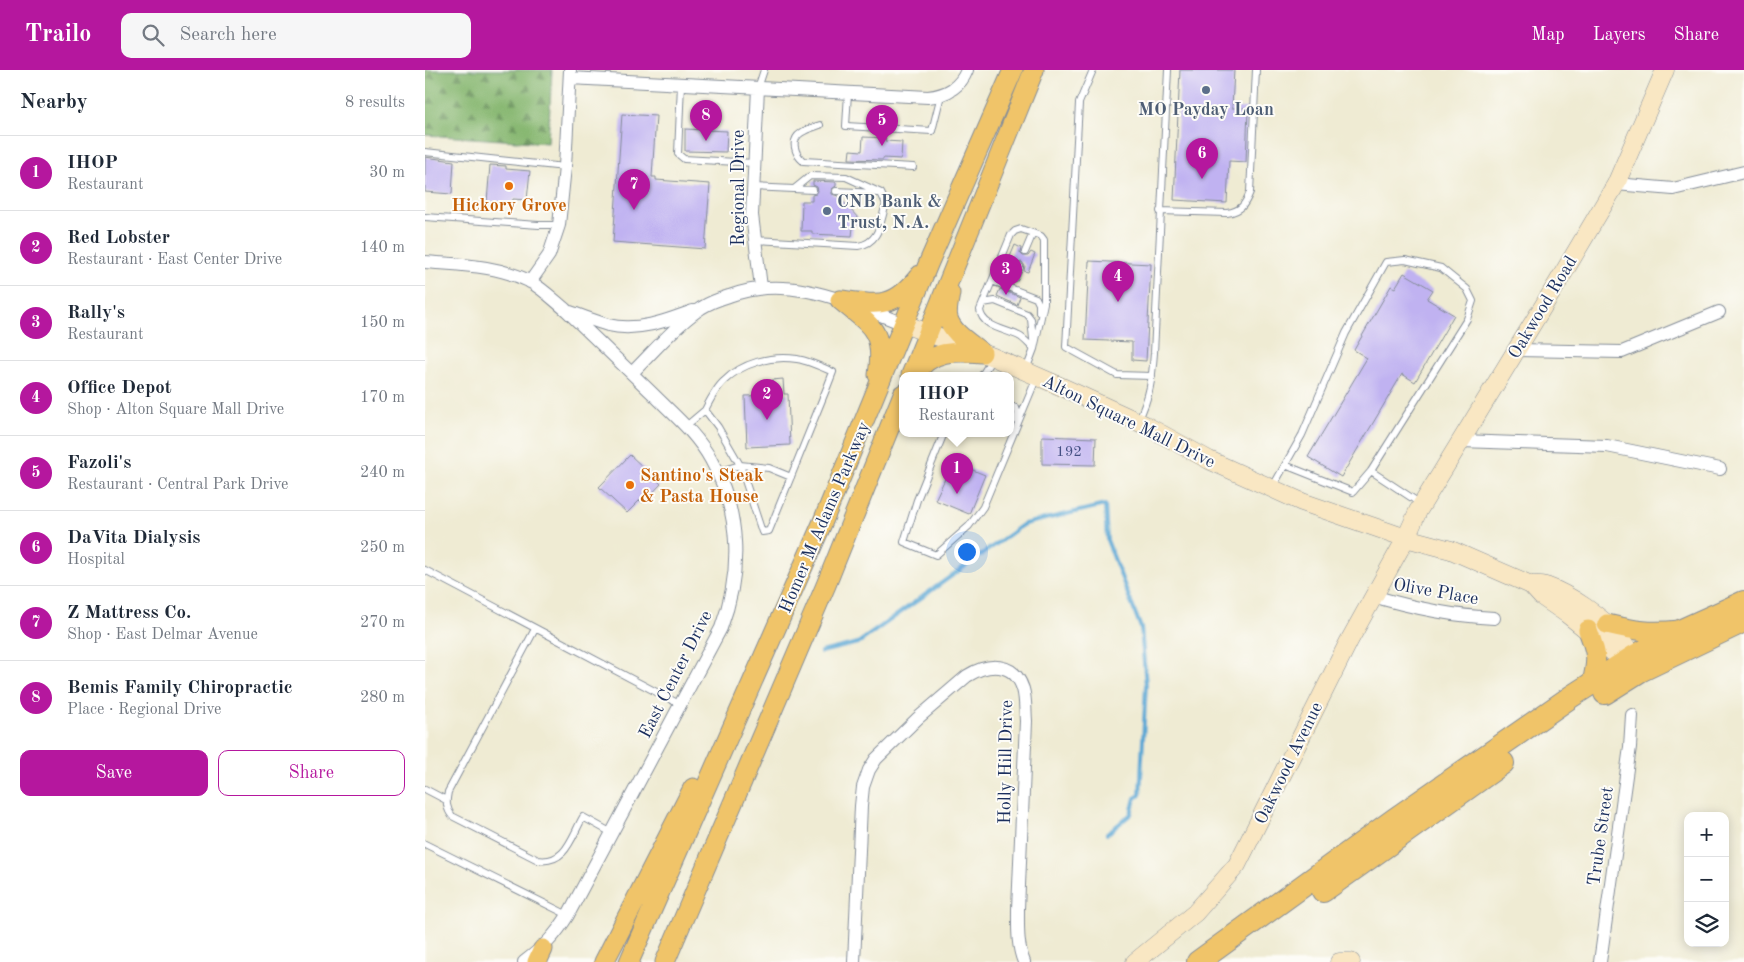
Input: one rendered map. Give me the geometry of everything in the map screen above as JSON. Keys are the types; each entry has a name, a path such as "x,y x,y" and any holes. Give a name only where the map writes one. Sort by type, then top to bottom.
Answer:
{"highway":[{"path":"1219,962 1404,835 1564,720 1631,667 1684,629 1744,602"},
{"path":"1198,962 1395,819 1592,683 1744,621"}],"main road":[{"name":"Homer M Adams Parkway","path":"629,962 821,526 929,262 1013,70"},
{"path":"912,372 1034,70"},
{"path":"840,300 885,303 897,298 912,285 929,262"},
{"path":"954,267 947,317 962,338 987,355"},
{"path":"840,300 875,332 879,343 880,362 876,393"},
{"path":"918,372 928,362 945,352 987,355"},
{"name":"Homer M Adams Parkway","path":"665,962 826,585 899,404"},
{"path":"604,962 735,705 821,526"},
{"path":"1607,624 1636,631 1654,632 1684,629"},
{"path":"1588,630 1597,652 1597,665 1592,683"}],"street":[{"path":"530,282 549,254 559,225 565,167 570,74 681,84 928,97 941,95 954,88 967,70"},
{"name":"Oakwood Road","path":"1406,538 1422,504 1616,184 1665,70"},
{"name":"Regional Drive","path":"758,88 753,187 754,240 761,287"},
{"path":"1616,184 1673,189 1744,172"},
{"name":"East Center Drive","path":"425,262 505,272 530,282 566,310 686,426 706,451 717,472 728,503 735,539 734,582 721,628 568,915 540,955 524,962"},
{"name":"Alton Square Mall Drive","path":"632,373 676,329 702,308 741,291 761,287 792,287 809,290 928,332 1032,374 1138,422 1209,460 1302,502 1406,538 1451,550 1531,585 1544,585 1556,590 1590,611 1617,634 1631,667"},
{"path":"566,310 608,325 638,327 671,319 702,308"},
{"path":"1516,350 1622,352 1719,312"},
{"path":"1461,441 1607,446 1720,469"},
{"name":"Oakwood Avenue","path":"1135,962 1195,913 1237,865 1373,596 1406,538"},
{"name":"Alton Square Mall Drive","path":"1531,585 1541,596 1588,630 1631,667"},
{"name":"Olive Place","path":"1373,596 1435,612 1469,617 1494,618"},
{"name":"Holly Hill Drive","path":"854,962 861,806 863,787 869,770 888,745 967,676 993,666 1005,668 1017,677 1024,695 1026,721 1018,909 1018,938 1023,962"},
{"name":"Trube Street","path":"1600,962 1630,747 1632,716"},
{"path":"1339,962 1351,962"}],"lane":[{"path":"758,88 764,70"},
{"path":"1093,70 1079,103 1066,347 1117,375 1152,376"},
{"path":"1138,422 1151,390 1168,70"},
{"path":"1160,211 1227,214 1236,212 1243,207 1250,192 1256,70"},
{"path":"681,84 678,154 684,159 754,163"},
{"path":"848,93 846,126 932,131 941,95"},
{"path":"820,125 800,133 795,140 797,155 803,161 913,167"},
{"path":"425,152 565,167"},
{"path":"754,240 858,246 868,245 875,238 886,204 881,193 847,177 810,176 794,189"},
{"path":"753,187 813,190"},
{"path":"835,191 881,193"},
{"path":"425,217 559,225"},
{"path":"1014,429 1032,374 1034,349 1044,303 1044,240 1041,236 1021,229 1011,235 980,310 981,317 985,322 1017,335 1034,349"},
{"path":"1025,252 1033,233"},
{"path":"1271,489 1285,465 1302,436 1346,333 1386,262 1405,260 1441,268 1467,289 1473,301 1467,319 1371,471 1353,492 1285,465"},
{"path":"1015,278 1020,267"},
{"path":"992,281 1036,298 1039,304 1037,335"},
{"path":"983,303 995,301 1027,314 1031,319 1034,349"},
{"path":"983,372 987,355"},
{"path":"686,426 705,410 723,382 739,369 758,362 776,359 797,359 833,372 769,531 762,532 740,465 718,427 705,410"},
{"path":"1014,407 1018,414 1014,424"},
{"path":"942,437 917,500 904,542 936,555 969,526 983,507 1011,437"},
{"path":"1010,441 1011,437"},
{"path":"717,472 740,465 769,468 791,477"},
{"path":"1371,471 1422,504"},
{"path":"425,570 681,705"},
{"path":"535,629 448,792 446,800 447,810 452,816 538,860 556,859 563,854 583,817 612,833"},
{"path":"425,789 446,800"},
{"path":"425,844 568,915"}],"green space":[{"path":"425,70 552,70 548,143 425,135"}],"building":[{"path":"1180,70 1234,70 1232,108 1248,108 1246,162 1229,161 1227,203 1174,200"},
{"path":"622,114 656,116 652,177 656,177 656,180 710,184 705,249 613,242"},
{"path":"685,129 727,131 726,152 685,151"},
{"path":"863,137 886,138 885,141 902,142 901,159 849,159 850,150 862,151"},
{"path":"425,157 454,161 452,194 425,192"},
{"name":"Hickory Grove","path":"490,165 506,166 506,169 530,171 527,200 513,199 512,204 487,202"},
{"name":"CNB Bank & Trust, N.A.","path":"813,181 836,182 836,186 832,189 832,194 838,196 860,220 853,227 852,236 812,234 812,231 801,231 802,201 812,201 812,195 818,191 817,187 813,185"},
{"path":"1015,245 1021,248 1020,253 1023,256 1028,256 1031,252 1035,254 1028,272 1024,271 1025,266 1022,262 1018,263 1015,267 1007,264"},
{"path":"1089,261 1151,264 1146,361 1132,360 1132,342 1085,340"},
{"path":"1404,273 1433,290 1427,299 1454,315 1415,382 1402,374 1341,477 1308,457 1367,358 1354,350 1391,286 1395,288"},
{"path":"1000,289 1020,297 1017,305 997,296"},
{"path":"783,379 784,394 788,394 790,445 747,447 745,396 773,395 772,380"},
{"path":"1042,436 1096,438 1095,465 1042,464"},
{"name":"Santino's Steak & Pasta House","path":"630,455 661,484 643,503 640,500 627,513 599,487"},
{"path":"953,462 985,475 969,514 935,500"}],"waterway":[{"path":"821,652 858,643 1024,524 1105,505 1107,540 1141,628 1146,685 1140,795 1135,798 1131,814 1107,834"}],"place":[{"name":"MO Payday Loan","path":"1206,90"},
{"name":"Bemis Family Chiropractic","path":"706,141"},
{"name":"Fazoli's","path":"882,146"},
{"name":"DaVita Dialysis","path":"1202,179"},
{"name":"Hickory Grove","path":"509,186"},
{"name":"Z Mattress Co.","path":"634,210"},
{"name":"CNB Bank & Trust, N.A.","path":"827,211"},
{"name":"Rally's","path":"1006,295"},
{"name":"Office Depot","path":"1118,302"},
{"name":"Red Lobster","path":"767,420"},
{"name":"Santino's Steak & Pasta House","path":"630,485"},
{"name":"IHOP","path":"957,494"}]}
